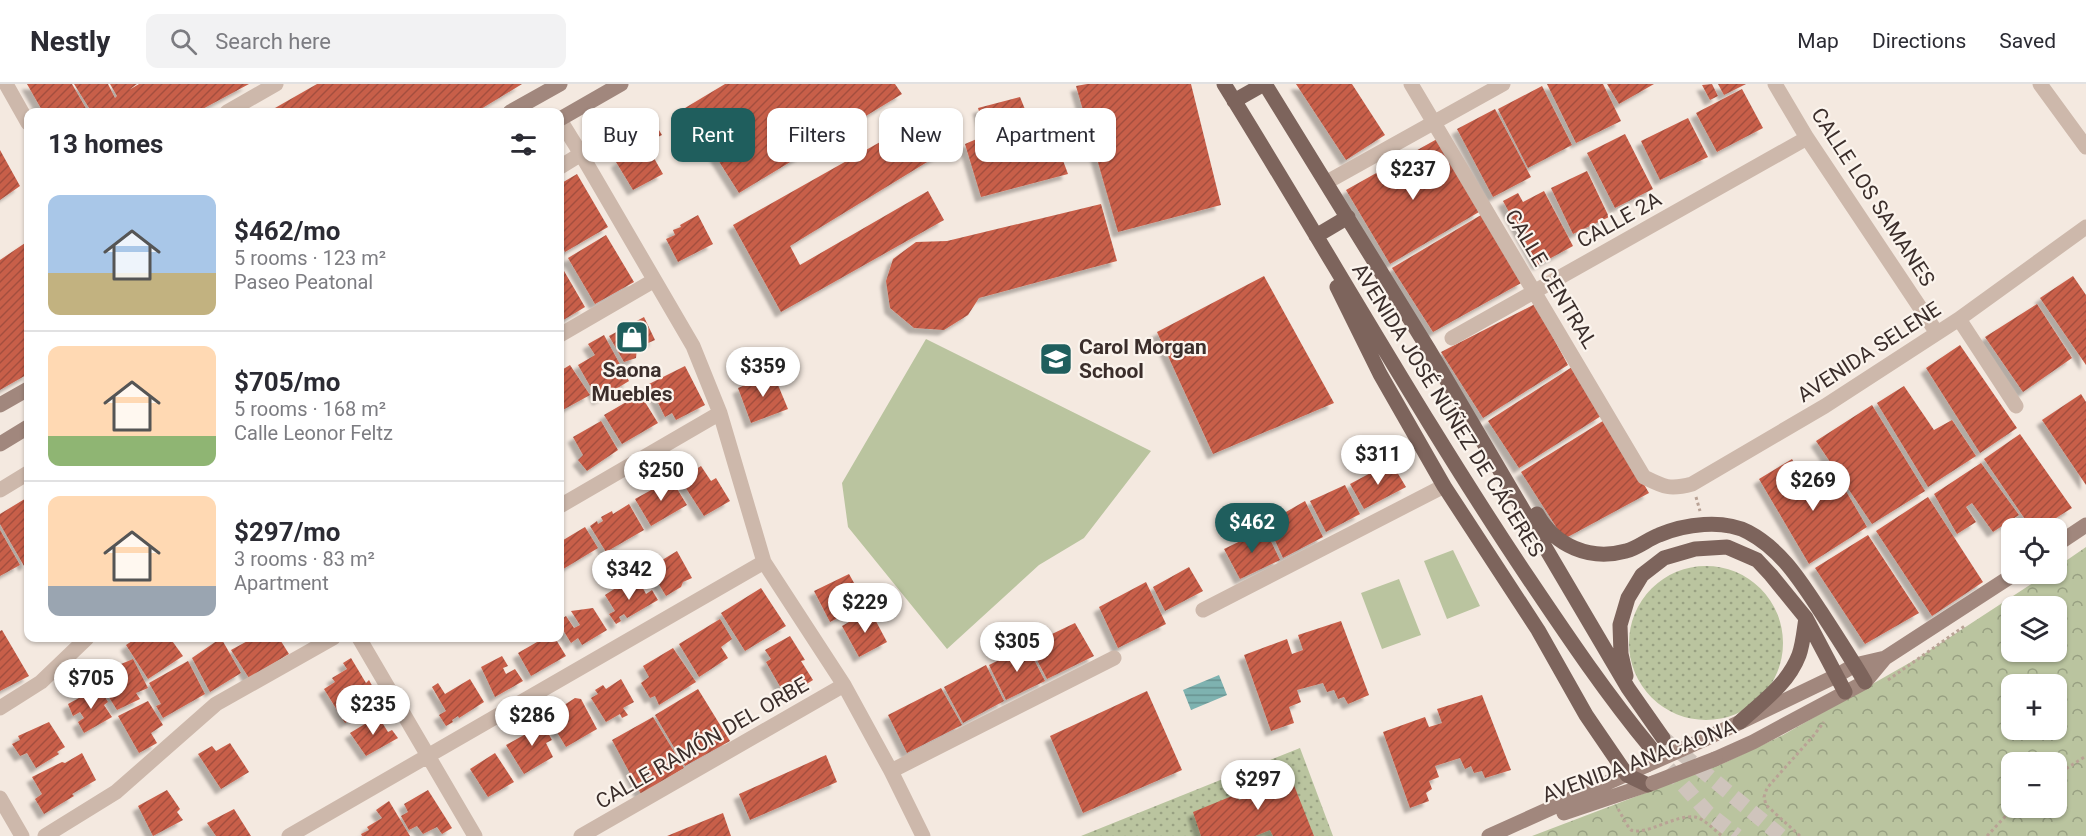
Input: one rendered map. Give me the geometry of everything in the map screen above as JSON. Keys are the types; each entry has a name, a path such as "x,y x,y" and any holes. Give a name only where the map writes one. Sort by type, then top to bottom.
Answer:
{"main road":[{"path":"515,108 539,89 560,84"},
{"path":"564,118 621,84"},
{"name":"AVENIDA JOSÉ NÚÑEZ DE CÁCERES","path":"1224,84 1431,427 1498,532 1630,723 1657,743 1628,688 1348,216 1264,84"},
{"path":"1234,101 1264,84"},
{"path":"1348,216 1318,239 1341,297 1375,364 1444,486 1538,630 1586,715 1627,775 1651,784"},
{"path":"0,405 24,391"},
{"path":"0,444 24,429"},
{"path":"1478,435 1516,478 1545,528 1557,540 1572,548 1612,554 1629,550 1660,534 1704,524 1727,524 1748,532 1767,544 1790,565 1864,682"},
{"path":"2067,538 2086,525"},
{"path":"1628,688 1621,654 1620,625 1628,598 1642,575 1664,558 1695,549 1727,547 1757,560 1806,618 1845,692"},
{"name":"AVENIDA ANACAONA","path":"1491,836 1706,739 1855,665 1885,658 2012,584"},
{"path":"1740,722 1780,686 1792,671 1800,654 1806,618"},
{"name":"AVENIDA ANACAONA","path":"1491,836 1651,784 1754,742 1864,682 1885,658"}],"street":[{"path":"6,84 24,116"},
{"path":"234,108 276,84"},
{"name":"CALLE CENTRAL","path":"1411,84 1644,477 1663,487"},
{"path":"1327,182 1503,84"},
{"name":"CALLE LOS SAMANES","path":"1774,84 1807,138 1937,333"},
{"path":"2040,84 2086,147"},
{"path":"564,126 693,346 720,414 764,562 844,686 891,771 923,836"},
{"name":"CALLE 2A","path":"1452,338 1807,138"},
{"path":"564,165 581,154"},
{"name":"AVENIDA SELENE","path":"1663,487 1676,489 1692,484 1826,406 1959,319 2086,227"},
{"path":"564,333 653,281"},
{"path":"1959,319 2016,406"},
{"path":"564,504 720,414"},
{"path":"0,490 24,475"},
{"path":"1203,610 1444,486"},
{"path":"289,836 764,562"},
{"path":"0,708 41,682 83,642"},
{"path":"45,836 116,792 216,704 326,642"},
{"path":"361,642 475,836"},
{"path":"891,771 1114,658"},
{"name":"CALLE RAMÓN DEL ORBE","path":"581,836 844,686"},
{"path":"0,798 22,836"}],"path":[{"path":"1692,484 1704,524"},
{"path":"1887,681 1973,621"},
{"path":"1800,836 1766,805 1764,797 1767,788 1814,735 1823,723 1826,714"},
{"path":"2067,768 2086,756"},
{"path":"1612,797 1630,829 1637,833 1646,833 1685,818 1694,817 1722,836"},
{"path":"1987,836 2004,818"}],"green space":[{"path":"926,339 1151,451 1084,538 1039,565 947,649 848,527 842,483"},
{"path":"2086,547 2086,836 1532,836 1724,763 1783,735 1918,658 2001,604 2001,662 2067,662 2067,596 2013,596 2031,584 2067,584 2067,560"},
{"path":"1453,550 1480,606 1447,619 1424,561"},
{"path":"1706,566 1735,572 1749,579 1760,589 1770,600 1777,614 1783,643 1777,672 1770,686 1760,697 1749,707 1735,714 1706,720 1677,714 1663,707 1652,697 1642,686 1635,672 1629,643 1635,614 1642,600 1652,589 1663,579 1677,572"},
{"path":"1399,579 1421,635 1382,649 1361,593"},
{"path":"1300,748 1333,836 1081,836"}],"water":[{"path":"1219,675 1227,695 1191,710 1183,690"}],"building":[{"path":"27,84 72,84 86,108 41,108"},
{"path":"74,84 108,84 115,98 117,96 110,84 137,84 129,90 139,84 249,84 204,108 89,108"},
{"path":"317,84 522,84 483,108 275,108"},
{"path":"725,84 895,84 902,94 867,115 867,108 767,108 767,162 790,162 739,193 719,162 755,162 755,108 685,108"},
{"path":"1087,84 1191,84 1221,205 1118,232 1098,162 1116,162 1116,108 1082,108 1076,86"},
{"path":"1296,84 1352,84 1385,135 1346,160"},
{"path":"1547,84 1603,84 1621,121 1576,143"},
{"path":"1607,84 1654,84 1619,104"},
{"path":"1712,84 1718,96 1710,100 1702,85"},
{"path":"1718,84 1746,84 1724,95"},
{"path":"1542,86 1572,145 1528,168 1498,109"},
{"path":"1742,89 1763,128 1717,152 1696,113"},
{"path":"1020,97 1024,108 978,108"},
{"path":"1495,109 1531,177 1493,197 1457,129"},
{"path":"1688,118 1708,157 1660,180 1641,141"},
{"path":"1625,134 1653,189 1615,208 1587,153"},
{"path":"1437,139 1479,212 1390,264 1346,190"},
{"path":"975,140 975,162 1064,162 1068,174 981,197 965,144"},
{"path":"879,143 879,162 927,162 790,246 800,265 928,191 944,220 781,312 733,225 845,162 867,162 867,149"},
{"path":"0,150 20,186 0,200"},
{"path":"616,162 656,162 663,174 633,190"},
{"path":"1587,171 1609,217 1573,234 1551,188"},
{"path":"577,174 608,227 565,252 564,250 564,182"},
{"path":"1544,191 1573,246 1538,265 1503,201 1518,193 1523,202"},
{"path":"1101,204 1117,261 979,298 968,315 944,330 914,328 890,308 886,281 893,259 916,242 947,241"},
{"path":"698,215 713,244 678,262 666,239 675,235 673,230"},
{"path":"1481,215 1523,282 1433,332 1392,268"},
{"path":"606,235 634,282 595,304 568,258"},
{"path":"24,244 24,376 0,390 0,260"},
{"path":"564,271 585,307 564,320"},
{"path":"1264,276 1334,403 1213,454 1157,332"},
{"path":"2073,276 2086,295 2086,365 2040,298"},
{"path":"1535,304 1568,365 1483,418 1441,352"},
{"path":"2037,304 2072,358 2023,392 1985,337"},
{"path":"644,317 655,340 637,348 636,358 624,362 609,336"},
{"path":"604,335 629,381 598,400 578,365 595,355 588,344"},
{"path":"1960,345 2017,428 1980,453 1926,368"},
{"path":"570,365 590,395 564,409 564,369"},
{"path":"685,366 705,405 676,420 672,413 665,417 649,384"},
{"path":"1572,367 1601,416 1519,468 1488,421"},
{"path":"773,373 788,409 751,423 738,388"},
{"path":"1904,386 1934,430 1952,420 1976,456 1928,487 1877,403"},
{"path":"640,394 658,423 622,444 604,415"},
{"path":"2081,394 2086,402 2086,485 2042,420"},
{"path":"1872,405 1925,491 1872,524 1816,441"},
{"path":"1606,419 1649,493 1564,539 1521,472"},
{"path":"601,421 618,450 587,471 578,460 583,455 573,437"},
{"path":"2020,434 2072,508 2056,518 2024,518 1984,459"},
{"path":"1792,459 1811,495 1840,481 1867,527 1809,564 1759,479"},
{"path":"1391,462 1406,487 1364,509 1350,484"},
{"path":"1981,463 2019,515 2014,518 2001,518 2001,527 1993,532 1972,503 1966,507 1976,522 1957,534 1934,494"},
{"path":"701,466 711,481 716,478 730,501 704,516 680,479"},
{"path":"671,479 687,505 651,526 635,499"},
{"path":"1345,485 1360,514 1326,532 1310,501"},
{"path":"1928,497 1983,582 1932,616 1876,531"},
{"path":"24,499 24,566 0,524 0,514"},
{"path":"1305,501 1323,537 1283,558 1267,523"},
{"path":"629,504 644,530 606,552 590,526 597,521 598,524 603,521 601,517 612,511 613,514"},
{"path":"585,527 598,548 564,569 564,540"},
{"path":"1265,529 1280,560 1240,579 1224,549"},
{"path":"0,530 20,565 0,576"},
{"path":"1868,535 1919,613 1865,644 1815,568"},
{"path":"677,551 692,578 683,582 681,587 666,596 649,568"},
{"path":"1189,567 1203,591 1165,611 1153,587"},
{"path":"849,574 866,604 830,622 814,591"},
{"path":"639,581 646,594 652,590 658,600 627,618 624,614 619,617 621,621 616,624 609,614 615,611 605,595 619,586 623,590"},
{"path":"1146,582 1166,624 1118,648 1099,607"},
{"path":"761,588 786,626 745,651 721,613"},
{"path":"593,608 607,630 582,645 578,638 571,643 564,632 564,617 566,616 574,628 580,625 571,611"},
{"path":"870,610 887,642 859,657 842,626"},
{"path":"720,619 732,639 721,647 728,658 699,677 679,644"},
{"path":"1341,621 1369,695 1348,704 1344,697 1338,699 1334,690 1327,692 1323,683 1297,690 1301,702 1289,707 1294,723 1271,731 1244,655 1287,639 1292,654 1303,650 1298,635"},
{"path":"1075,623 1094,656 1047,679 1029,645"},
{"path":"2,630 29,676 0,691 0,631"},
{"path":"790,636 805,660 801,661 813,680 786,697 766,662 771,659 765,650"},
{"path":"130,642 173,642 183,656 148,679 126,645"},
{"path":"215,642 223,642 241,673 210,692 192,658"},
{"path":"246,642 282,642 289,654 249,678 231,650"},
{"path":"537,642 557,642 566,656 531,676 518,653"},
{"path":"1027,646 1045,681 1006,700 989,665"},
{"path":"673,648 696,682 659,705 655,696 650,698 641,683 649,677 643,666"},
{"path":"502,656 508,666 503,668 506,674 515,669 523,681 495,697 481,667"},
{"path":"351,658 366,683 369,680 381,702 345,723 324,689 335,682 332,678 347,669 343,663"},
{"path":"133,659 148,688 136,693 140,699 117,710 95,675"},
{"path":"188,661 205,694 163,718 156,706 161,704 149,683"},
{"path":"986,665 1004,701 963,723 944,687"},
{"path":"470,679 484,702 459,718 458,716 446,726 439,715 446,711 432,687 438,683 445,694"},
{"path":"621,679 634,702 623,708 628,715 622,718 620,714 606,722 591,698 598,694 595,690 603,685 606,689"},
{"path":"99,687 108,702 104,705 112,717 84,733 78,722 84,718 80,712 73,716 68,704"},
{"path":"941,688 962,725 907,753 888,715"},
{"path":"698,689 730,741 685,766 655,715"},
{"path":"1147,691 1182,770 1083,813 1050,736"},
{"path":"1482,695 1511,770 1485,778 1482,771 1474,773 1471,766 1465,769 1460,758 1435,766 1439,777 1429,781 1432,789 1426,793 1429,801 1410,808 1383,732 1425,717 1429,727 1442,723 1437,709"},
{"path":"575,698 581,699 597,729 566,747 549,719 555,715 555,711"},
{"path":"148,701 163,725 151,733 157,743 139,753 118,716"},
{"path":"538,715 552,740 546,743 553,757 524,774 506,745 533,730 528,720"},
{"path":"378,716 388,732 392,730 398,738 366,756 350,733"},
{"path":"653,717 684,768 641,794 612,740"},
{"path":"49,722 65,747 57,752 59,754 36,768 27,753 20,756 12,744 20,740 18,736"},
{"path":"230,743 249,772 221,789 198,754 212,746 216,751"},
{"path":"82,753 96,780 44,814 35,799 42,794 32,777"},
{"path":"495,753 514,782 488,797 470,769"},
{"path":"826,755 837,782 750,820 739,794"},
{"path":"1288,770 1314,836 1273,836 1270,830 1255,836 1201,836 1193,812 1237,794 1239,800 1249,797 1244,785"},
{"path":"167,790 180,809 177,812 183,820 153,836 138,806"},
{"path":"428,790 452,828 442,834 437,827 423,834 417,826 409,830 401,816 408,812 404,804"},
{"path":"389,801 410,836 362,836 361,834 369,830 367,827 382,818 376,810"},
{"path":"234,809 251,836 216,836 207,823"},
{"path":"723,813 731,836 667,836"}],"tunnel":[{"path":"1663,738 1781,836"},
{"path":"1653,751 1708,813 1737,836"}],"place":[{"name":"Saona Muebles","path":"632,337"},
{"name":"Carol Morgan School","path":"1056,359"}]}
